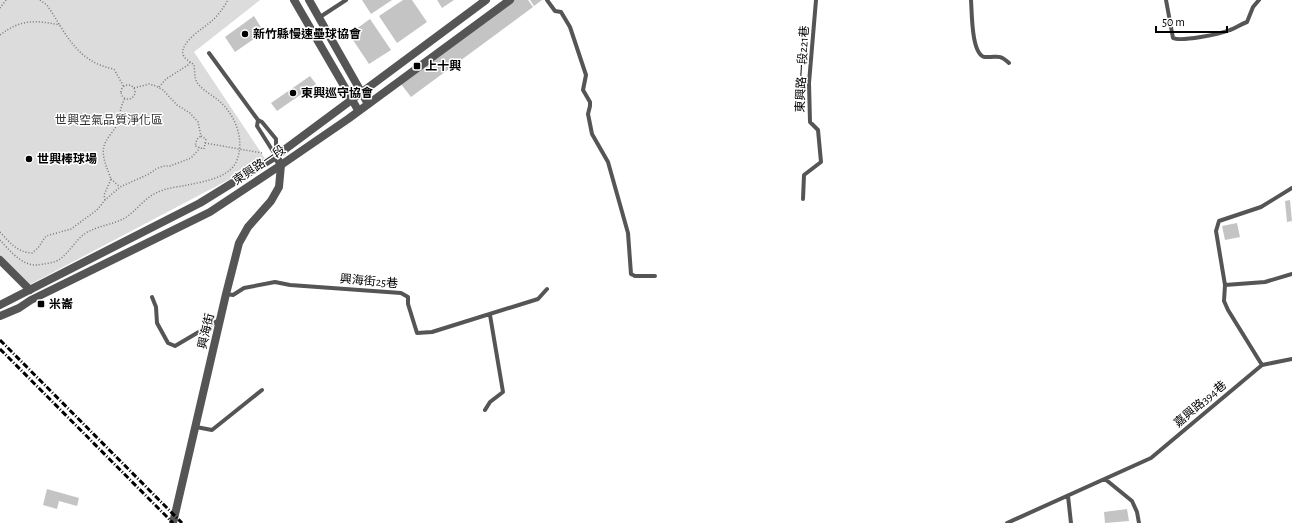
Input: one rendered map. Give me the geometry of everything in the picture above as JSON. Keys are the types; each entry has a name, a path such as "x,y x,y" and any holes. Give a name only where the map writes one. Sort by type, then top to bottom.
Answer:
{"street":[{"path":"294,0 358,110"},
{"path":"309,0 368,104"},
{"name":"東興路一段","path":"0,305 200,203 276,156 486,0"},
{"name":"東興路一段","path":"0,316 19,308 31,300 210,212 281,166 510,0"},
{"path":"276,156 281,166"},
{"name":"興海街","path":"173,523 239,243 248,227 270,201 279,187 281,166"},
{"path":"0,260 30,290"}],"lane":[{"path":"320,18 346,0"},
{"path":"547,0 555,11 561,12 566,19 586,75 583,90 590,102 588,114 592,134 608,162 628,233 631,274 634,276 655,276"},
{"name":"東興路一段221巷","path":"803,199 804,174 821,162 818,130 810,122 809,82 816,0"},
{"path":"971,0 974,43 981,55 984,57 998,56 1009,63"},
{"path":"1166,0 1173,38 1178,40 1208,36 1228,31 1247,22 1253,7 1258,0"},
{"path":"209,53 258,120 262,122 276,140 276,156"},
{"path":"258,120 257,126 276,156"},
{"path":"1292,188 1261,207 1220,221 1216,231 1225,285 1224,301 1228,310 1262,365 1292,359"},
{"path":"1225,285 1265,282 1292,274"},
{"name":"興海街25巷","path":"226,294 233,295 244,288 274,282 290,285 401,293 408,297 408,304 417,332 422,333 432,332 538,299 547,288"},
{"path":"152,297 156,307 157,322 171,346 175,346 221,319"},
{"path":"485,410 490,402 502,392 490,315"},
{"name":"嘉興路394巷","path":"1007,523 1151,458 1262,365"},
{"path":"196,427 212,430 262,390"},
{"path":"1105,479 1132,501 1137,512 1139,523"},
{"path":"1068,496 1071,523"}],"path":[{"path":"40,0 47,5 74,48 98,65 114,69 124,87"},
{"path":"0,240 14,254 28,263 36,265 59,260 86,233 122,220 156,193 212,179 227,172 233,167 237,161 240,148 240,135 229,113 219,101 199,86 196,80 194,65 191,61 184,57 183,54 184,48 193,36 214,19 228,0"},
{"path":"0,2 6,1"},
{"path":"0,8 6,1"},
{"path":"0,35 11,26 36,21 60,25"},
{"path":"158,88 166,79 188,65 191,61"},
{"path":"0,232 16,248 24,252 32,253 38,248 46,236 71,229 92,214 120,186 150,174 163,166 170,166 191,158 200,148 204,149 206,138 201,136 198,122 190,113 158,88 149,84 134,88 128,85 124,87 121,93 125,98 130,99 134,96 134,88"},
{"path":"120,186 111,180 105,163 104,146 116,127 121,105 125,98"},
{"path":"200,148 195,146 197,139 201,136"},
{"path":"205,142 262,153"},
{"path":"105,200 104,195 111,180"}],"green space":[{"name":"世興空氣品質淨化區","path":"0,0 260,0 194,52 266,160 29,285 0,256"}],"building":[{"path":"362,0 392,0 371,14"},
{"path":"403,0 412,0 427,22 397,43 379,16"},
{"path":"437,0 454,0 442,8"},
{"path":"503,0 528,0 533,7 411,97 397,79"},
{"path":"530,0 542,0 534,6"},
{"name":"新竹縣慢速壘球協會","path":"254,16 264,32 235,52 225,37"},
{"path":"370,19 391,50 369,64 349,34"},
{"name":"東興巡守協會","path":"310,76 316,84 277,111 271,103"},
{"path":"1290,200 1292,221 1287,222 1285,201"},
{"path":"1237,223 1240,237 1225,240 1222,226"},
{"path":"47,489 79,498 77,506 59,501 57,509 43,505"},
{"path":"1127,509 1129,521 1105,523 1104,512"}],"railway":[{"path":"0,340 182,523"},
{"path":"0,349 173,523"}],"place":[{"name":"新竹縣慢速壘球協會","path":"245,34"},
{"name":"上十興","path":"417,66"},
{"name":"東興巡守協會","path":"293,93"},
{"name":"世興棒球場","path":"29,159"},
{"name":"米崙","path":"41,304"}]}
